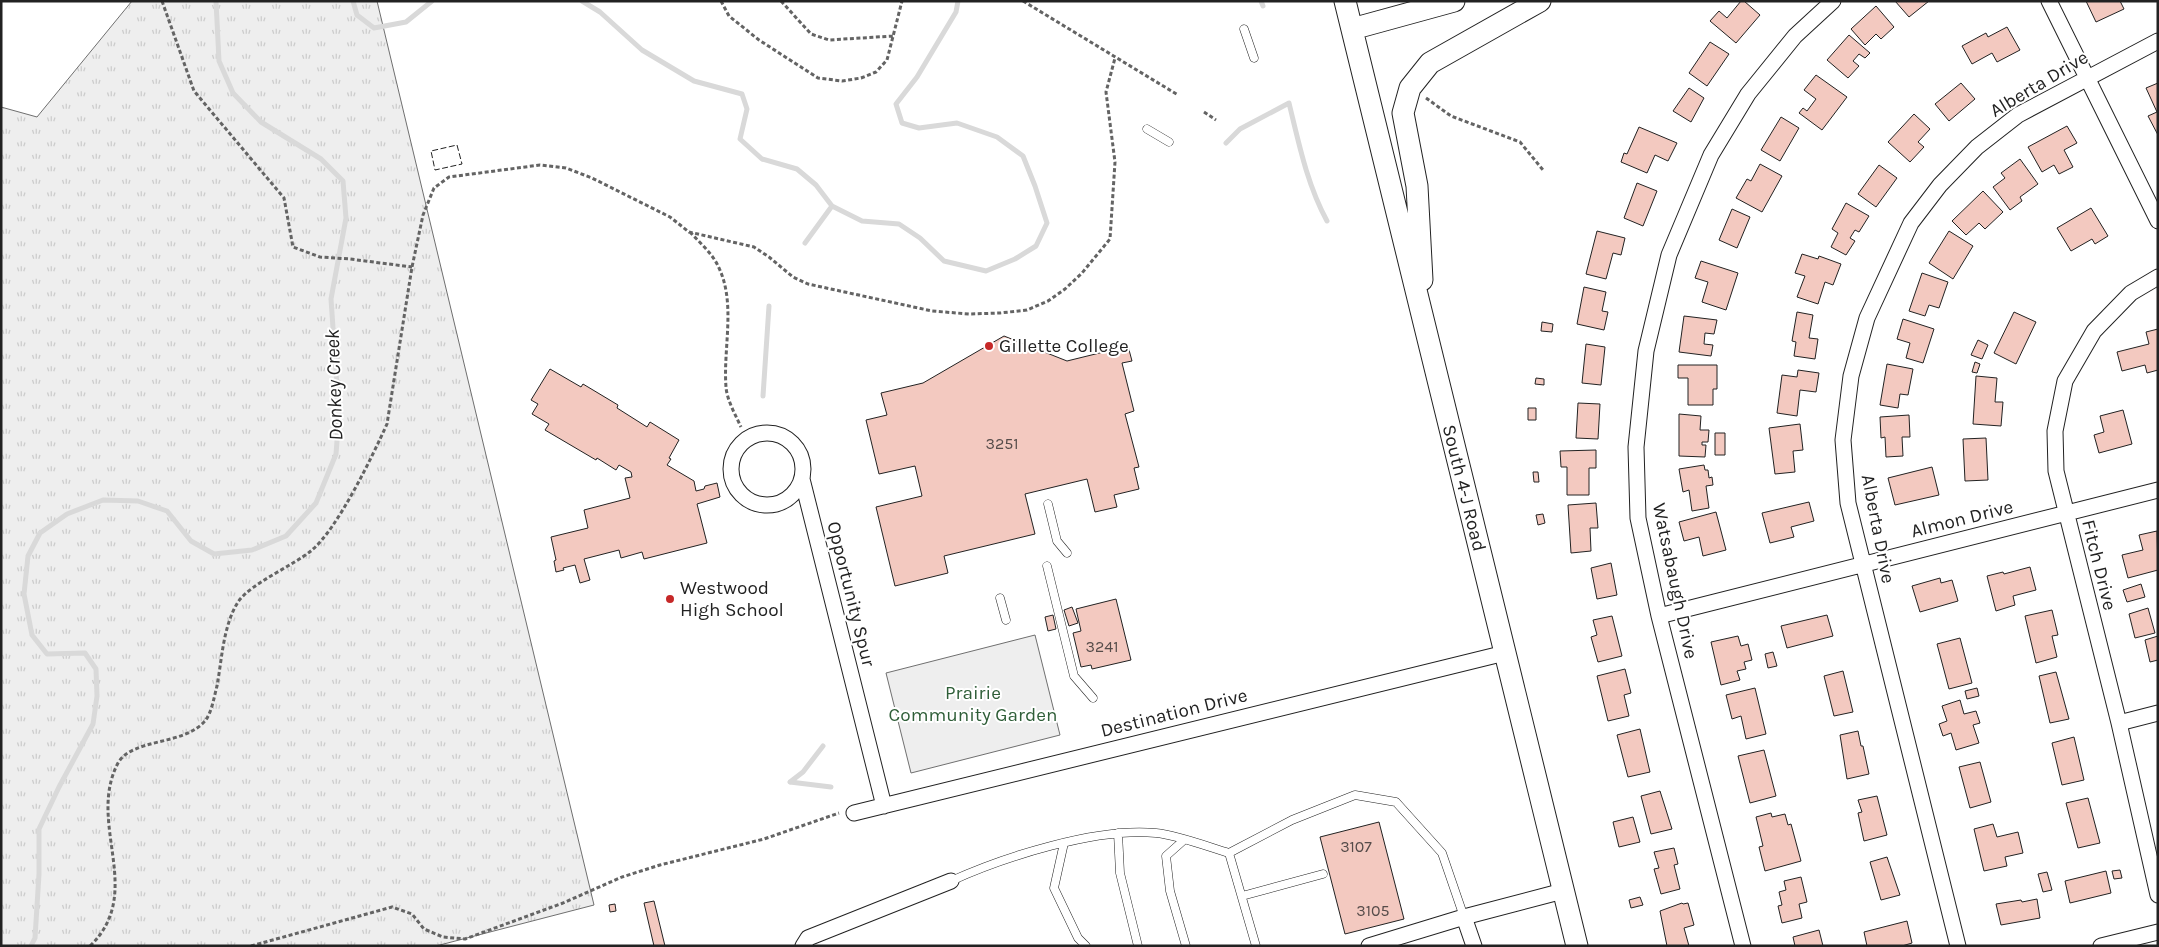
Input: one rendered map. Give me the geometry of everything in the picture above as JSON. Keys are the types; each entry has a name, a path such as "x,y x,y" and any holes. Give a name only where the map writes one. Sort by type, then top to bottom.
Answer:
{"main road":[{"name":"South 4-J Road","path":"1345,1 1577,946"},
{"path":"1352,29 1454,1"},
{"path":"1426,335 1417,186 1403,113 1410,88 1430,63 1540,1"}],"street":[{"name":"Watsabaugh Drive","path":"1743,946 1660,616 1638,518 1636,447 1646,351 1669,255 1711,155 1748,94 1795,36 1833,1"},
{"path":"2049,1 2158,221"},
{"name":"Alberta Drive","path":"1958,946 1848,503 1843,440 1851,376 1867,318 1891,262 1911,223 1940,184 1977,147 2018,115 2158,41"},
{"name":"Fitch Drive","path":"2158,277 2131,293 2094,331 2065,381 2055,432 2056,471 2065,513 2119,723 2158,895"},
{"name":"Opportunity Spur","path":"802,479 797,490 788,499 777,504 764,506 752,503 742,496 735,486 731,474 731,462 735,451 748,439 764,433 776,434 786,438 798,451 804,468 802,479 884,806"},
{"name":"Almon Drive","path":"1660,616 2158,490"},
{"name":"Destination Drive","path":"854,813 1505,653"},
{"path":"2119,723 2158,713"},
{"path":"803,946 808,938 951,881"},
{"path":"1369,946 1464,917 1563,891"},
{"path":"1464,917 1474,946"},
{"path":"2102,946 2158,932"}],"lane":[{"path":"1244,29 1254,58"},
{"path":"1147,129 1169,142"},
{"path":"1048,504 1057,540 1067,553"},
{"path":"1047,566 1074,676 1093,698"},
{"path":"1000,598 1006,620"},
{"path":"951,881 983,866 1064,843 1118,833 1157,833 1230,853 1292,820 1355,795 1396,802 1442,853 1464,917"},
{"path":"1118,833 1120,873 1138,946"},
{"path":"1184,840 1166,856 1170,891 1186,946"},
{"path":"1064,843 1054,888 1078,938 1086,946"},
{"path":"1230,853 1256,946"},
{"path":"1242,896 1322,874"}],"path":[{"path":"162,1 194,91 284,198 293,247 320,258 350,259 412,267"},
{"path":"721,1 729,16 759,40 818,78 842,81 861,78 876,72 887,60 902,1"},
{"path":"781,1 811,34 829,40 894,36"},
{"path":"1023,1 1178,95"},
{"path":"689,232 754,247 793,277 808,284 932,311 969,314 1027,310 1048,301 1065,289 1082,273 1110,239 1115,162 1106,92 1115,58"},
{"path":"1419,93 1451,116 1520,142 1544,170"},
{"path":"1204,112 1216,120"},
{"path":"90,946 100,936 110,918 115,900 116,874 107,812 110,785 119,761 134,749 189,734 205,721 213,703 230,620 239,601 312,550 331,529 387,424 412,267 423,215 434,188 449,177 540,165 566,168 592,178 670,218 689,232 707,249 719,268 725,290 727,314 726,388 741,427"},
{"path":"251,946 392,908 412,914 424,928 443,937 466,939 563,903 637,872 764,839 845,811 854,813"}],"green space":[{"path":"132,1 377,1 594,905 436,946 1,946 1,107 37,117"},
{"name":"Prairie Community Garden","path":"1035,635 1060,735 911,773 886,673"}],"building":[{"path":"1741,1 1744,1 1760,15 1736,43 1710,21 1719,11 1727,18"},
{"path":"1895,1 1929,1 1909,17"},
{"path":"2086,1 2120,1 2124,9 2096,22"},
{"path":"1876,6 1894,27 1881,39 1876,34 1865,45 1851,29"},
{"path":"2007,27 2020,50 1997,62 1992,53 1972,64 1962,46 1986,33 1988,37"},
{"path":"1849,35 1870,53 1865,58 1859,54 1853,61 1859,66 1848,78 1827,60"},
{"path":"1710,42 1729,54 1707,86 1689,73"},
{"path":"1816,75 1847,97 1822,130 1799,113 1803,108 1807,111 1816,99 1804,90"},
{"path":"1961,83 1975,99 1949,121 1935,104"},
{"path":"2158,83 2158,135 2148,116 2157,112 2146,88"},
{"path":"1689,88 1704,98 1691,122 1673,111"},
{"path":"1914,114 1930,129 1918,142 1924,147 1910,162 1888,142"},
{"path":"1781,117 1799,128 1780,161 1761,150"},
{"path":"2067,126 2077,143 2064,150 2073,167 2059,174 2054,165 2042,172 2028,147"},
{"path":"1639,127 1677,143 1668,161 1655,155 1647,173 1621,162 1624,153 1627,154"},
{"path":"2020,159 2038,184 2020,197 2022,201 2010,210 1993,187 2005,178 2001,173"},
{"path":"1760,164 1782,176 1762,212 1736,198 1747,179 1751,181"},
{"path":"1879,165 1897,178 1876,207 1858,194"},
{"path":"1637,183 1657,191 1643,226 1624,218"},
{"path":"1983,191 2003,212 1985,229 1979,223 1966,235 1952,221"},
{"path":"1846,203 1869,216 1859,232 1855,230 1850,238 1855,241 1846,255 1831,247 1838,233 1832,229"},
{"path":"2091,208 2108,236 2095,244 2092,239 2071,251 2057,228"},
{"path":"1732,209 1750,217 1737,248 1719,240"},
{"path":"1597,231 1625,238 1621,255 1613,253 1606,279 1586,274"},
{"path":"1949,231 1973,246 1953,279 1929,263"},
{"path":"1802,254 1818,259 1819,256 1841,264 1833,285 1825,282 1818,304 1797,297 1805,276 1795,273"},
{"path":"1701,261 1738,273 1726,310 1702,302 1708,282 1695,278"},
{"path":"1922,273 1948,282 1939,308 1929,305 1925,316 1909,311"},
{"path":"1584,287 1606,292 1602,311 1608,312 1604,330 1577,324"},
{"path":"1797,312 1813,315 1809,338 1818,339 1815,359 1794,356 1796,342 1792,341"},
{"path":"2014,312 2036,322 2016,364 1994,353"},
{"path":"1684,316 1717,320 1714,334 1705,333 1704,344 1713,345 1711,356 1679,352"},
{"path":"1903,319 1934,329 1923,363 1906,358 1910,343 1897,339"},
{"path":"1542,322 1553,324 1552,332 1541,331"},
{"path":"2158,329 2158,370 2147,373 2145,365 2122,371 2117,352 2149,344 2146,332"},
{"path":"1004,336 1067,361 1128,346 1132,361 1122,363 1134,411 1125,414 1139,467 1134,468 1139,489 1114,495 1117,507 1095,512 1087,479 1025,494 1035,534 944,556 948,573 895,586 876,507 922,496 915,466 879,474 866,420 887,415 881,393 923,383"},
{"path":"1978,340 1988,345 1982,359 1971,355"},
{"path":"1586,344 1605,347 1601,385 1582,383"},
{"path":"1975,362 1980,364 1977,373 1972,372"},
{"path":"1887,364 1913,369 1908,395 1900,394 1898,408 1880,405"},
{"path":"1678,365 1717,365 1717,389 1713,389 1713,405 1688,405 1688,378 1678,378"},
{"path":"550,369 581,387 583,384 618,405 617,408 647,427 650,422 679,440 667,465 694,481 696,491 717,483 720,497 697,504 707,543 644,559 642,552 621,558 619,550 584,559 590,580 580,583 575,565 556,572 554,561 556,560 551,537 588,528 584,510 630,498 625,478 632,477 631,472 619,465 616,470 545,430 549,424 532,414 538,404 531,400"},
{"path":"1798,370 1819,373 1816,392 1800,390 1797,416 1777,413 1782,375 1797,377"},
{"path":"1976,376 1997,378 1995,402 2003,402 2001,426 1973,424"},
{"path":"1536,378 1544,379 1544,385 1535,384"},
{"path":"1578,403 1600,404 1598,439 1576,438"},
{"path":"1528,408 1536,408 1536,420 1528,420"},
{"path":"2123,410 2132,444 2099,453 2094,435 2104,432 2100,416"},
{"path":"1679,414 1701,416 1700,430 1709,430 1708,442 1702,442 1702,445 1706,445 1705,457 1679,456"},
{"path":"1909,415 1910,437 1902,437 1903,456 1886,457 1885,437 1881,438 1880,417"},
{"path":"1800,424 1803,450 1793,451 1795,472 1775,474 1769,428"},
{"path":"1715,433 1725,433 1725,455 1715,455"},
{"path":"1986,438 1988,480 1965,481 1963,439"},
{"path":"1596,450 1596,468 1589,468 1589,495 1567,495 1567,467 1561,467 1560,451"},
{"path":"1704,465 1705,470 1708,470 1709,478 1712,477 1713,485 1706,486 1709,508 1692,511 1689,490 1683,492 1679,469"},
{"path":"1932,467 1939,495 1895,505 1888,478"},
{"path":"1533,472 1538,472 1539,482 1534,482"},
{"path":"1809,502 1814,521 1791,527 1794,537 1770,543 1762,513"},
{"path":"1596,503 1598,528 1590,528 1591,551 1571,553 1568,505"},
{"path":"1716,512 1726,550 1703,556 1699,537 1684,541 1679,522"},
{"path":"1543,514 1545,523 1538,525 1536,515"},
{"path":"2157,531 2158,570 2128,578 2122,555 2143,550 2139,535"},
{"path":"1611,563 1617,595 1597,599 1591,568"},
{"path":"2030,567 2036,590 2013,596 2015,605 1996,611 1987,576 2003,572 2004,574"},
{"path":"1940,578 1941,583 1952,580 1958,601 1920,612 1912,586"},
{"path":"2141,584 2145,597 2127,602 2123,590"},
{"path":"1116,599 1131,660 1092,669 1091,665 1081,667 1073,633 1081,631 1076,609"},
{"path":"1072,607 1078,623 1069,626 1064,610"},
{"path":"2148,608 2155,633 2135,638 2129,614"},
{"path":"2052,610 2058,635 2052,636 2057,657 2036,663 2025,616"},
{"path":"1053,615 1056,629 1048,631 1045,617"},
{"path":"1827,615 1833,636 1787,648 1781,626"},
{"path":"1612,616 1622,656 1598,662 1591,637 1597,635 1593,620"},
{"path":"1738,636 1741,646 1748,644 1752,660 1744,662 1746,669 1737,671 1740,680 1721,685 1711,642"},
{"path":"2158,636 2158,660 2150,662 2145,640"},
{"path":"1960,638 1972,683 1949,689 1937,644"},
{"path":"1773,652 1777,666 1768,668 1765,654"},
{"path":"1625,669 1631,693 1624,695 1629,716 1608,721 1597,676"},
{"path":"1843,671 1853,712 1834,716 1824,676"},
{"path":"2056,672 2069,719 2050,723 2039,676"},
{"path":"1755,688 1766,734 1746,739 1741,716 1732,719 1726,695"},
{"path":"1977,688 1979,696 1967,699 1965,691"},
{"path":"1960,700 1964,714 1976,711 1980,723 1973,725 1979,743 1956,750 1951,733 1943,736 1939,724 1947,721 1942,706"},
{"path":"1640,729 1650,772 1628,777 1617,735"},
{"path":"1858,731 1869,774 1847,779 1840,735"},
{"path":"2074,737 2084,780 2062,785 2052,743"},
{"path":"1764,750 1776,796 1750,803 1738,756"},
{"path":"1980,762 1991,802 1970,808 1959,767"},
{"path":"1660,791 1672,829 1651,834 1641,796"},
{"path":"1877,796 1887,835 1864,841 1858,813 1862,812 1858,800"},
{"path":"2088,798 2100,843 2078,848 2066,803"},
{"path":"1771,813 1772,817 1785,814 1788,825 1791,824 1801,861 1765,871 1759,847 1763,846 1756,817"},
{"path":"1633,817 1640,842 1619,847 1613,822"},
{"path":"1379,822 1404,919 1345,934 1320,837"},
{"path":"1993,824 1997,837 2018,832 2023,853 2005,857 2007,866 1984,871 1974,829"},
{"path":"1674,848 1678,864 1674,865 1680,889 1661,894 1654,869 1659,868 1654,852"},
{"path":"1887,857 1900,895 1881,900 1870,862"},
{"path":"2120,870 2122,878 2114,879 2112,871"},
{"path":"2106,871 2111,893 2070,903 2065,881"},
{"path":"2047,872 2052,890 2043,892 2038,874"},
{"path":"1801,877 1807,902 1799,904 1802,918 1782,923 1778,906 1782,905 1779,892 1786,890 1784,881"},
{"path":"1640,897 1643,905 1631,908 1629,900"},
{"path":"2037,899 2040,918 2001,925 1996,904"},
{"path":"654,901 665,946 654,946 644,903"},
{"path":"1682,903 1688,903 1694,925 1684,928 1689,946 1667,946 1660,911"},
{"path":"615,904 616,911 610,912 609,905"},
{"path":"1907,921 1912,943 1902,946 1867,946 1864,932"},
{"path":"1819,930 1823,946 1795,946 1793,937"}],"waterway":[{"name":"Donkey Creek","path":"31,946 35,938 39,874 39,829 93,724 97,696 96,669 85,653 47,654 32,635 24,594 28,556 40,533 67,514 103,500 138,501 167,511 191,541 214,554 252,550 286,536 316,503 336,454 339,415 331,299 346,218 343,181 321,159 261,122 233,93 219,61 216,1"},
{"name":"Donkey Creek","path":"353,1 357,15 374,28 406,22 432,1"},
{"name":"Donkey Creek","path":"582,1 600,12 642,50 694,81 742,94 747,109 740,139 762,159 797,169 816,185 832,206 862,221 899,224 920,238 944,261 986,271 1015,259 1036,246 1047,223 1023,156 997,137 957,123 919,128 902,123 896,104 917,77 956,12 958,1"},
{"path":"1261,1 1263,6"},
{"path":"1226,143 1240,129 1289,103 1309,178 1327,221"},
{"path":"805,243 832,206"},
{"path":"763,396 769,306"},
{"path":"790,782 803,772 823,746"},
{"path":"790,782 831,787"}],"fence":[{"path":"457,145 462,164 435,170 431,151 457,145"}],"place":[{"name":"Gillette College","path":"989,346"},
{"name":"Westwood High School","path":"670,599"}]}
